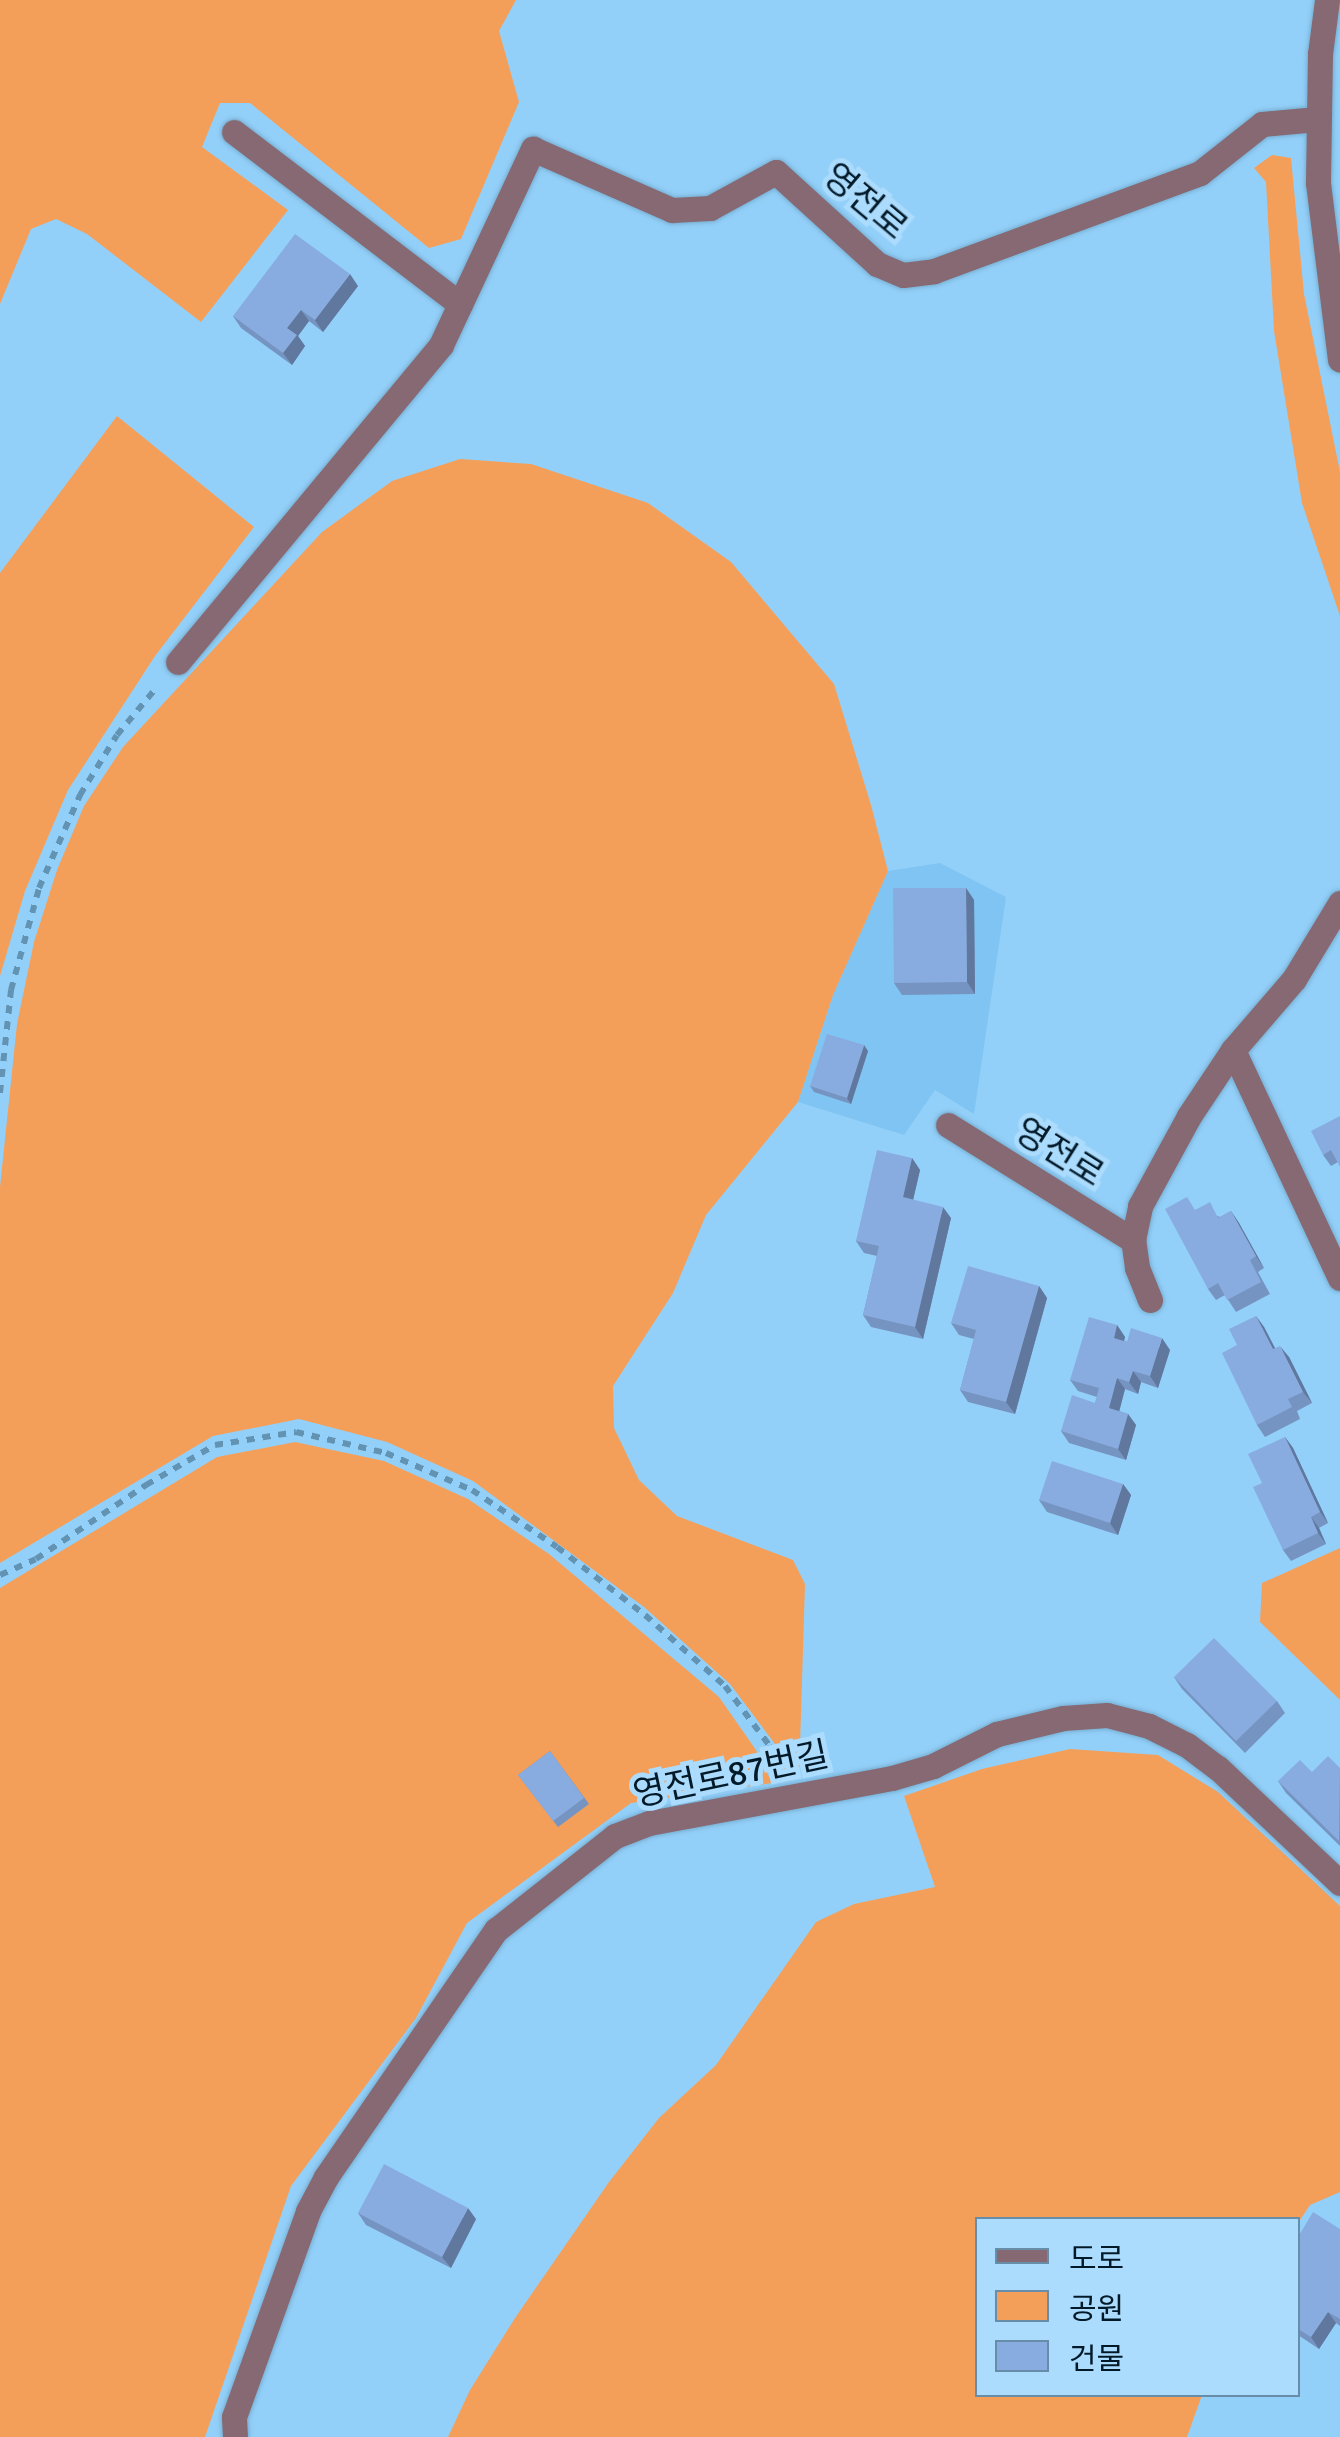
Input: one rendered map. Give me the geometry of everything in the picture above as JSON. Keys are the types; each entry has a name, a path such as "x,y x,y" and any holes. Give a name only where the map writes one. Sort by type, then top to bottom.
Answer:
{"street":[{"path":"1327,0 1316,119 1322,237 1340,360"},
{"name":"영전로","path":"178,662 441,345 533,149 672,210 710,208 776,172 876,264 903,275 934,271 1200,173 1262,124 1316,119"},
{"path":"234,132 460,304"},
{"name":"영전로","path":"948,1125 1133,1240 1140,1206 1188,1116 1233,1050 1294,979 1340,903"},
{"path":"1233,1050 1340,1278"},
{"path":"1133,1240 1150,1300"},
{"name":"영전로87번길","path":"236,2437 234,2418 308,2211 326,2177 496,1930 615,1836 649,1823 933,1766 997,1734 1063,1718 1107,1716 1149,1726 1186,1745 1218,1768 1340,1884"}],"path":[{"path":"0,1093 11,990 39,888 80,795 118,735 178,662"},
{"path":"0,1576 36,1559 146,1485 216,1446 296,1432 386,1453 472,1490 557,1547 645,1615 724,1686 769,1746 788,1798"}],"shaded area":[{"path":"940,863 1006,897 974,1114 935,1090 904,1135 798,1102 833,995 888,871"}],"green space":[{"path":"0,0 516,0 499,31 519,102 461,239 429,248 250,103 220,103 202,147 288,210 201,322 87,234 56,219 31,229 0,304"},
{"path":"1272,155 1291,158 1304,294 1340,472 1340,616 1302,503 1274,331 1266,182 1254,168"},
{"path":"117,416 254,527 155,656 68,790 25,891 0,976 0,573"},
{"path":"460,459 531,464 648,503 731,562 834,684 888,871 833,995 798,1102 706,1215 673,1293 613,1386 614,1428 639,1480 677,1516 793,1560 805,1584 799,1778 788,1779 775,1744 730,1684 644,1607 473,1481 387,1442 299,1419 213,1436 0,1563 0,1187 17,1024 34,942 57,870 84,806 123,747 322,532 392,481"},
{"path":"295,1442 384,1461 468,1499 549,1554 719,1697 756,1750 772,1783 631,1803 467,1923 416,2018 291,2186 205,2437 0,2437 0,1588 217,1457"},
{"path":"1340,1548 1340,1700 1260,1622 1262,1583"},
{"path":"1070,1749 1158,1755 1218,1792 1340,1906 1340,2192 1310,2205 1300,2220 975,2217 975,2397 1201,2397 1187,2437 448,2437 470,2390 515,2318 609,2182 659,2118 716,2065 816,1922 854,1904 935,1887 904,1796 982,1769"}],"building":[{"path":"295,234 350,274 315,320 301,310 287,328 297,335 283,353 233,316"},
{"path":"893,888 966,888 967,982 894,983"},
{"path":"827,1034 864,1045 847,1098 810,1086"},
{"path":"1340,1116 1340,1167 1331,1150 1323,1155 1311,1131"},
{"path":"877,1150 912,1158 903,1197 943,1207 915,1327 863,1315 879,1246 856,1241"},
{"path":"1187,1197 1195,1210 1210,1202 1218,1218 1231,1211 1256,1256 1250,1260 1261,1282 1227,1300 1218,1283 1208,1289 1165,1209"},
{"path":"968,1266 1039,1286 1006,1402 960,1390 976,1330 951,1323"},
{"path":"1256,1316 1273,1349 1280,1346 1303,1392 1288,1399 1292,1407 1257,1425 1222,1353 1237,1345 1229,1329"},
{"path":"1089,1317 1117,1325 1114,1338 1127,1342 1131,1328 1162,1338 1150,1376 1133,1371 1129,1382 1117,1378 1109,1408 1128,1414 1118,1449 1061,1431 1072,1395 1095,1403 1099,1388 1070,1380"},
{"path":"1285,1437 1320,1512 1311,1517 1318,1533 1283,1550 1253,1487 1262,1483 1248,1454"},
{"path":"1052,1461 1123,1484 1110,1523 1039,1500"},
{"path":"1214,1638 1277,1701 1236,1741 1174,1677"},
{"path":"550,1751 584,1798 553,1821 518,1775"},
{"path":"1328,1756 1340,1768 1339,1841 1278,1781 1300,1760 1312,1772"},
{"path":"384,2164 468,2208 442,2257 358,2213"},
{"path":"1313,2212 1340,2229 1340,2319 1328,2312 1311,2337 1300,2330 1300,2234"}]}
